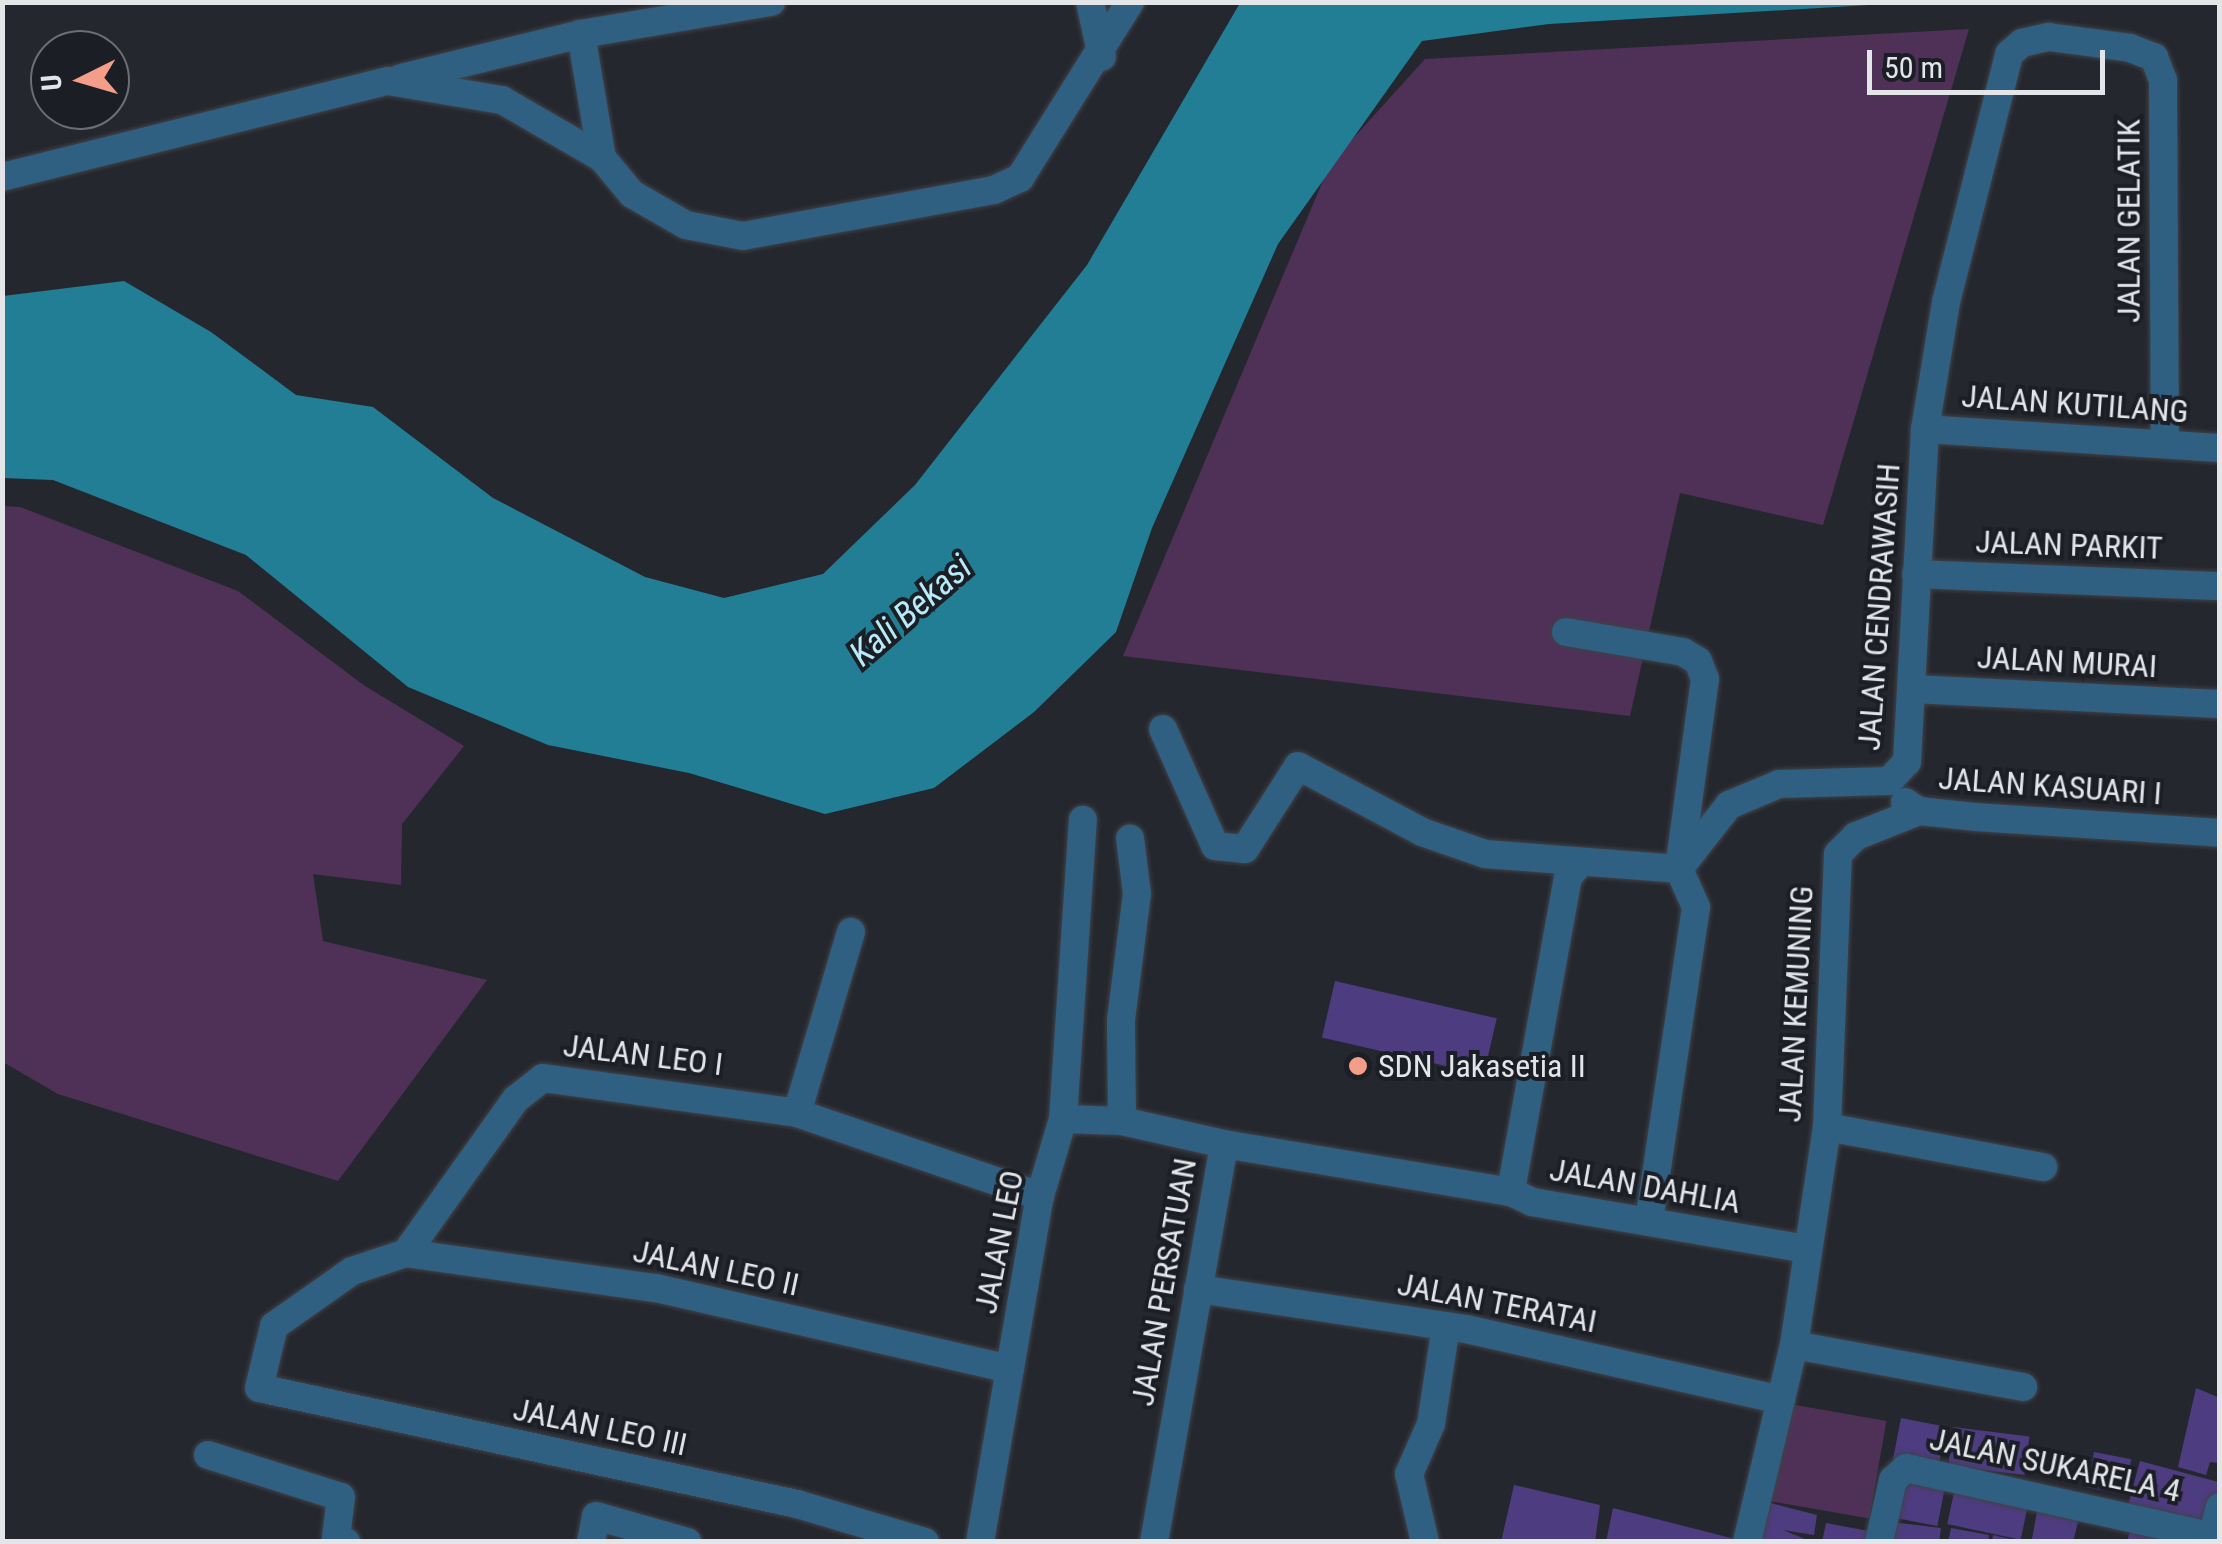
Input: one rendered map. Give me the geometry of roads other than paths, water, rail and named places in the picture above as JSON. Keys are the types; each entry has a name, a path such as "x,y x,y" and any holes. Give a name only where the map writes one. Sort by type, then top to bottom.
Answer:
{"street":[{"path":"2,177 581,34 772,2"},
{"path":"1090,2 1102,57"},
{"path":"388,81 502,100 602,158 632,194 673,217 742,236 994,190 1020,178 1102,57 1130,2"},
{"path":"581,34 602,158"},
{"name":"JALAN GELATIK","path":"1925,430 1946,302 2009,54 2022,43 2049,37 2130,48 2154,57 2163,80 2165,444"},
{"name":"JALAN KUTILANG","path":"1925,430 2220,448"},
{"name":"JALAN CENDRAWASIH","path":"1889,781 1907,762 1925,430"},
{"name":"JALAN PARKIT","path":"1916,574 2220,586"},
{"path":"1566,632 1683,652 1698,661 1705,678 1680,869 1696,907 1649,1221"},
{"name":"JALAN MURAI","path":"1911,690 2220,704"},
{"path":"1162,729 1215,846 1244,849 1298,766 1422,832 1485,854 1680,869"},
{"path":"1680,869 1728,806 1779,784 1889,781"},
{"name":"JALAN KASUARI I","path":"1889,781 1919,811 2220,833"},
{"name":"JALAN KEMUNING","path":"1747,1542 1794,1345 1826,1127 1838,854 1856,836 1919,811"},
{"name":"JALAN LEO","path":"980,1542 1040,1196 1063,1119 1083,820"},
{"path":"1122,1121 1121,1020 1136,894 1130,838"},
{"name":"JALAN DAHLIA","path":"1579,864 1568,877 1510,1192 1532,1202 1806,1249"},
{"path":"797,1112 851,932"},
{"name":"JALAN LEO I","path":"406,1253 516,1099 543,1078 797,1112 1040,1196"},
{"path":"1063,1119 1122,1121 1224,1144"},
{"path":"1826,1127 2043,1167"},
{"name":"JALAN PERSATUAN","path":"1154,1542 1224,1144 1510,1192"},
{"name":"JALAN LEO II","path":"406,1253 656,1288 1010,1369"},
{"name":"JALAN LEO III","path":"406,1253 352,1271 274,1326 259,1388 797,1504 926,1542"},
{"name":"JALAN TERATAI","path":"1198,1289 1446,1326 1780,1400"},
{"path":"1425,1542 1408,1474 1431,1424 1446,1326"},
{"path":"1794,1345 2023,1386"},
{"path":"208,1455 341,1497 336,1538 346,1542"},
{"name":"JALAN SUKARELA 4","path":"1880,1542 1893,1480 1906,1468 2211,1539"},
{"path":"2211,1539 2220,1507"},
{"path":"590,1542 596,1516 687,1542"}],"water":[{"name":"Kali Bekasi","path":"1240,3 1902,3 1549,24 1422,41 1278,244 1152,528 1116,632 1034,712 934,788 825,814 689,773 548,745 408,687 246,555 53,480 3,478 3,296 124,281 211,332 296,395 373,407 493,498 645,577 724,598 823,574 915,485 1087,265"}],"place":[{"name":"SDN Jakasetia II","path":"1358,1066"}]}
